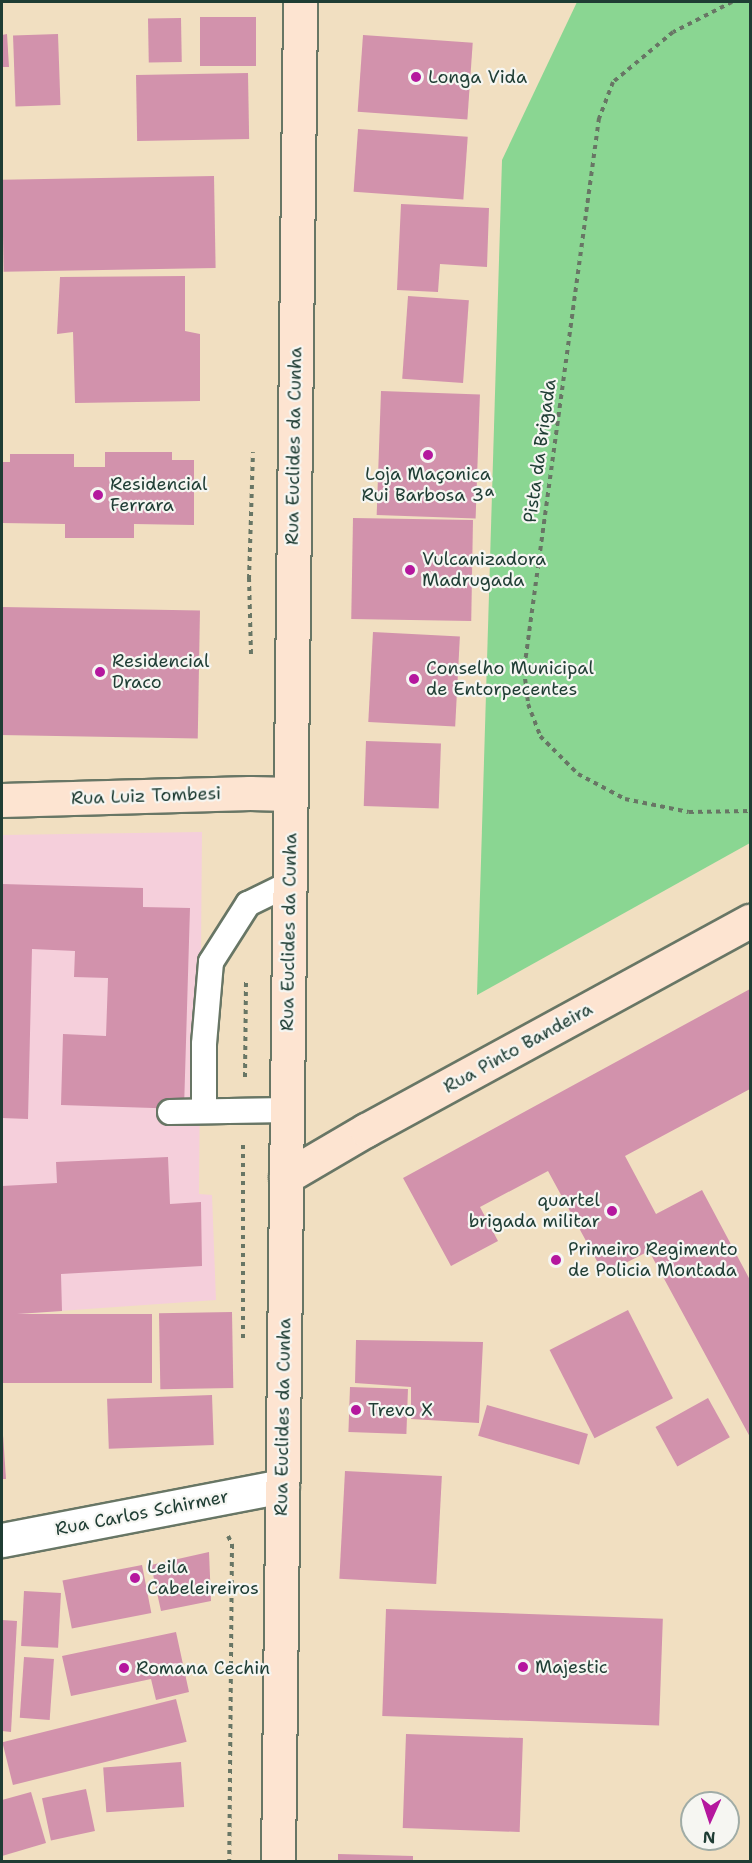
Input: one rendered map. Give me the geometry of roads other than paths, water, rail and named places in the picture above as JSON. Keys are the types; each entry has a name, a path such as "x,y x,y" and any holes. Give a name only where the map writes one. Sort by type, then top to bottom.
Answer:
{"main road":[{"name":"Rua Euclides da Cunha","path":"278,1862 300,2"},
{"name":"Rua Luiz Tombesi","path":"2,800 250,793 291,795"},
{"name":"Rua Pinto Bandeira","path":"286,1177 376,1125 750,921"}],"street":[{"name":"Rua Carlos Schirmer","path":"2,1539 282,1486"}],"lane":[{"path":"204,1111 204,1044 211,962 248,904 290,884"},
{"path":"170,1112 287,1110"}],"place":[{"name":"Longa Vida","path":"416,77"},
{"name":"Loja Maçonica Rui Barbosa 3ª","path":"428,455"},
{"name":"Residencial Ferrara","path":"98,495"},
{"name":"Vulcanizadora Madrugada","path":"410,570"},
{"name":"Residencial Draco","path":"100,672"},
{"name":"Conselho Municipal de Entorpecentes","path":"414,679"},
{"name":"quartel brigada militar","path":"612,1211"},
{"name":"Primeiro Regimento de Policia Montada","path":"556,1260"},
{"name":"Trevo X","path":"356,1410"},
{"name":"Leila Cabeleireiros","path":"135,1578"},
{"name":"Majestic","path":"523,1667"},
{"name":"Romana Cechin","path":"124,1668"}]}
